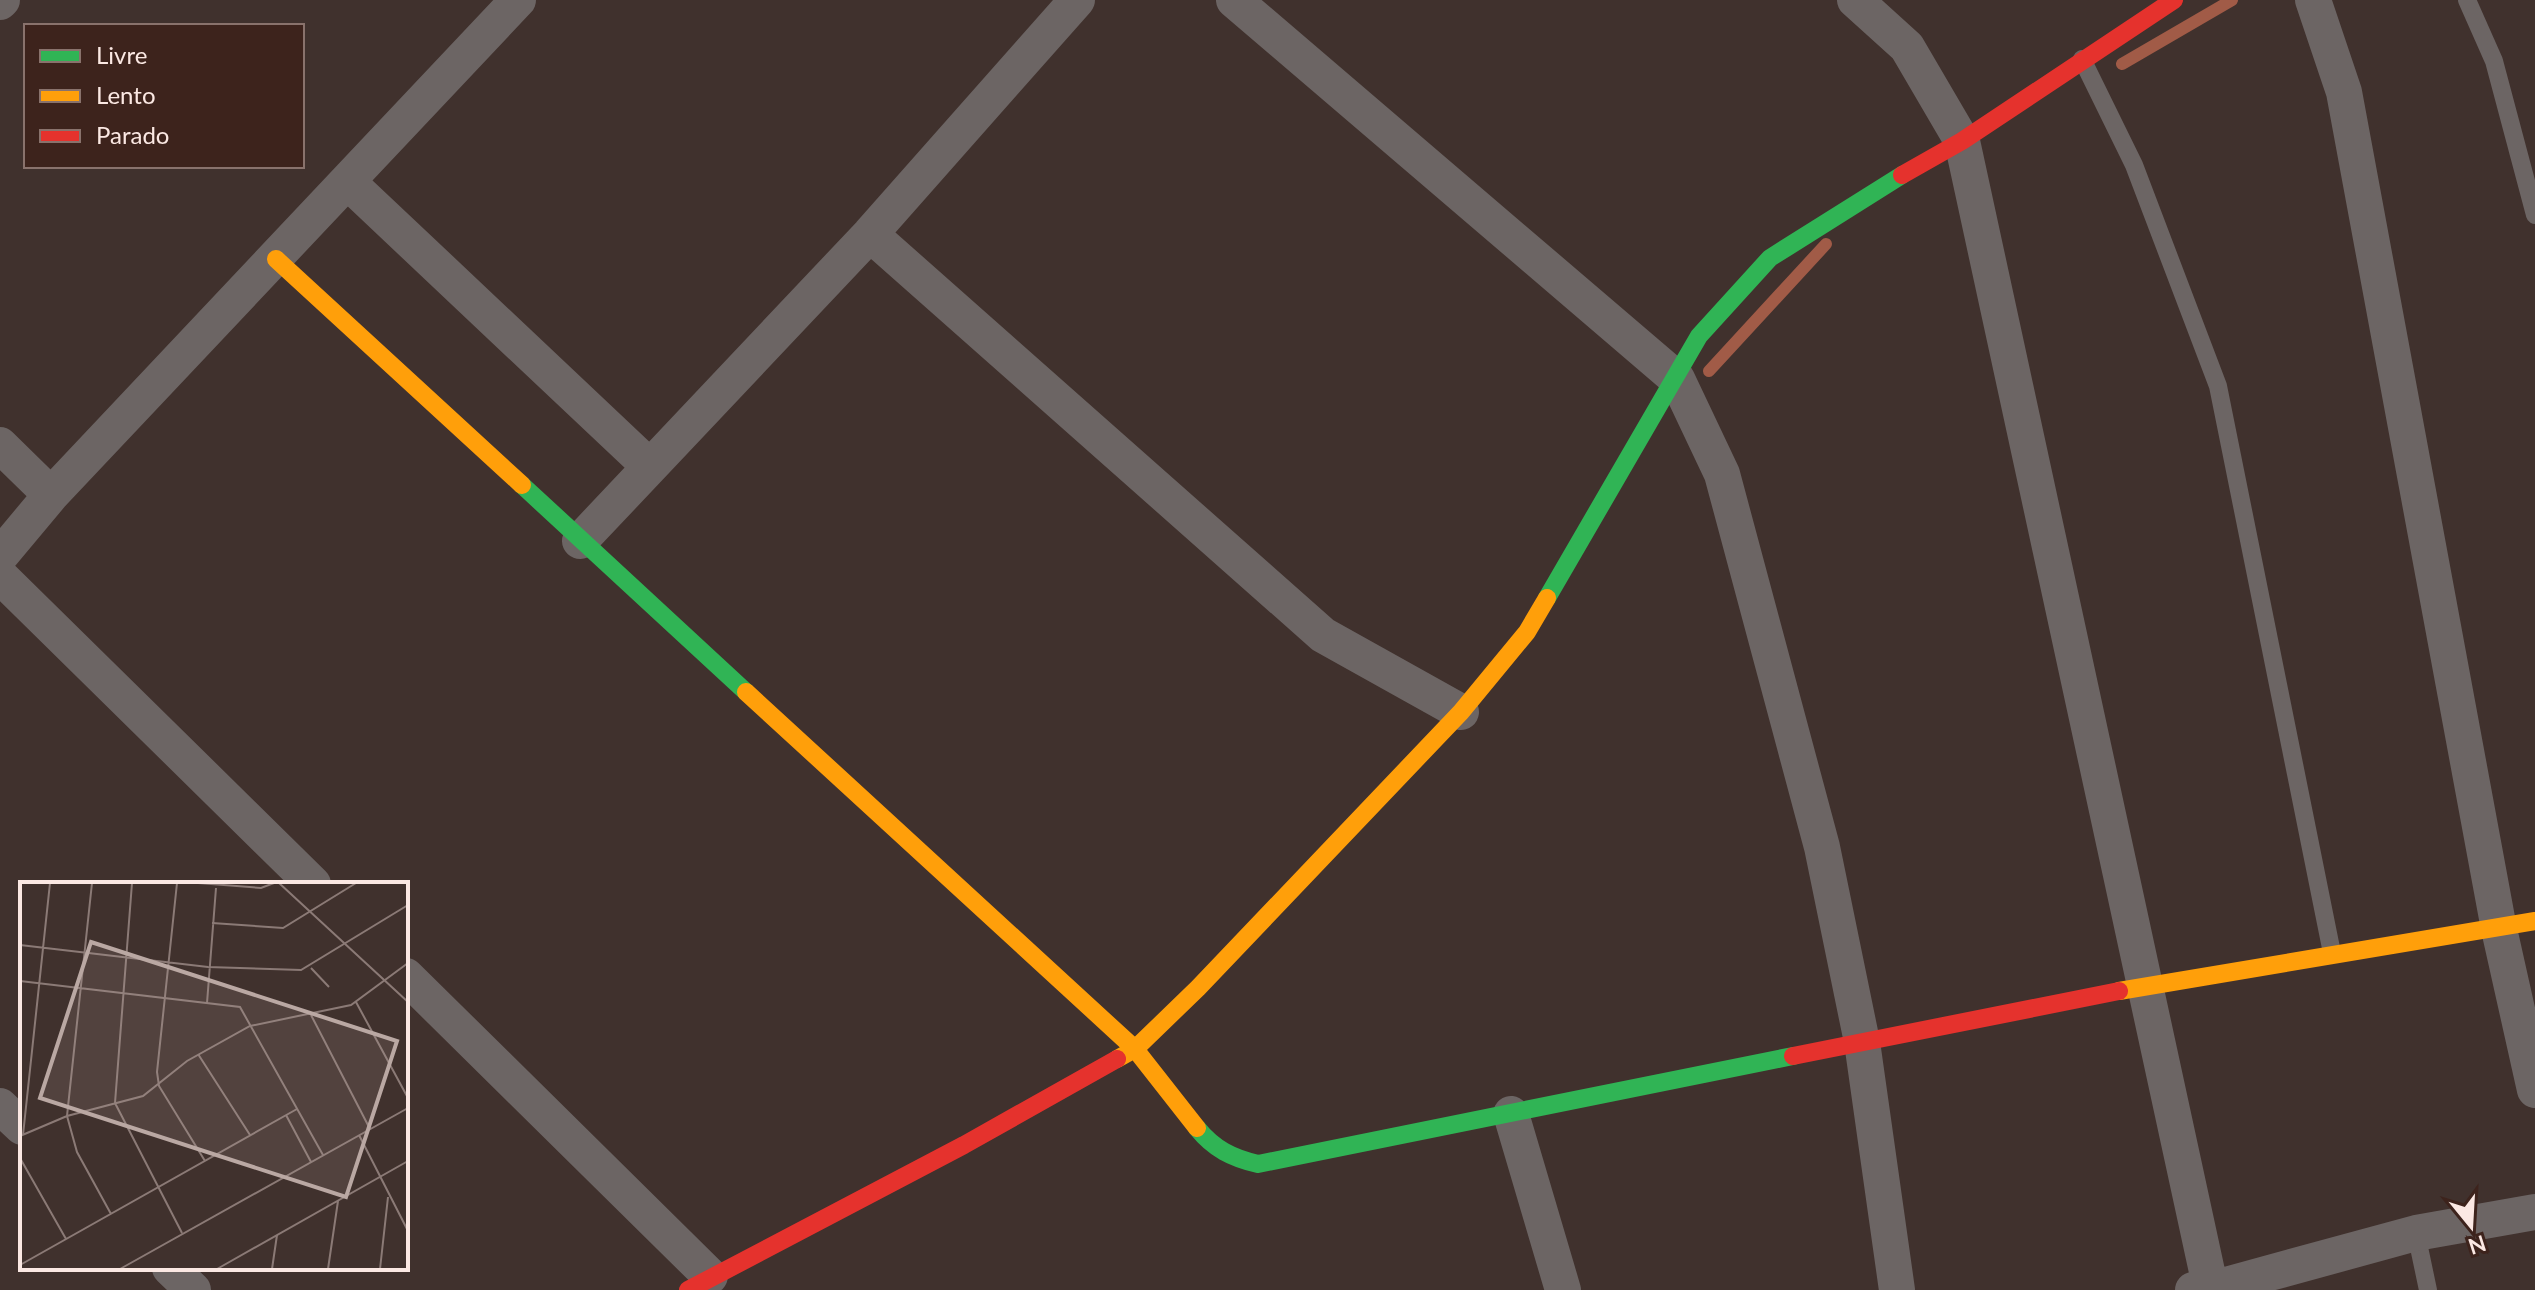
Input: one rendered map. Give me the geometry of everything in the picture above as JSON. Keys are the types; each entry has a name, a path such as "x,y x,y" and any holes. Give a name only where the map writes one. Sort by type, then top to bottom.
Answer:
{"street":[{"path":"0,556 51,495 518,0"},
{"path":"580,541 870,234 1077,0"},
{"path":"1234,0 1677,379 1722,474 1822,847 1862,1042 1897,1290"},
{"path":"1855,0 1907,47 1962,141 2211,1290"},
{"path":"408,978 699,1283 964,1145 1135,1049 1461,712 1527,632 1677,379 1699,336 1770,258 1858,200 1962,141 2082,58 2174,0"},
{"path":"2313,0 2344,92 2499,929 2535,1090"},
{"path":"348,182 650,467"},
{"path":"870,234 1323,635 1461,712"},
{"path":"276,259 1135,1049 1208,1141 1232,1158 1258,1164 2147,985 2535,921"},
{"path":"0,445 51,495"},
{"path":"0,576 311,882"},
{"path":"0,1106 20,1125"},
{"path":"1511,1114 1563,1290"},
{"path":"2193,1290 2211,1290 2416,1233 2535,1212"},
{"path":"172,1270 193,1290"}],"lane":[{"path":"2467,0 2494,61 2535,215"},
{"path":"2082,58 2134,165 2218,386 2332,953"},
{"path":"2416,1233 2428,1290"}],"waterway":[{"path":"2122,64 2232,0"},
{"path":"1709,371 1826,244"}],"traffic: fast":[{"path":"1547,598 1699,336 1770,258 1902,175"},
{"path":"522,485 746,692"},
{"path":"1197,1128 1224,1152 1258,1164 1793,1056"}],"traffic: slow":[{"path":"276,259 522,485"},
{"path":"1117,1059 1135,1049 1198,988 1461,712 1527,632 1547,598"},
{"path":"746,692 1135,1049 1197,1128"},
{"path":"2119,991 2535,921"}],"traffic: jam":[{"path":"1902,175 1962,141 2174,0"},
{"path":"1793,1056 2119,991"},
{"path":"688,1290 964,1145 1117,1059"}]}
